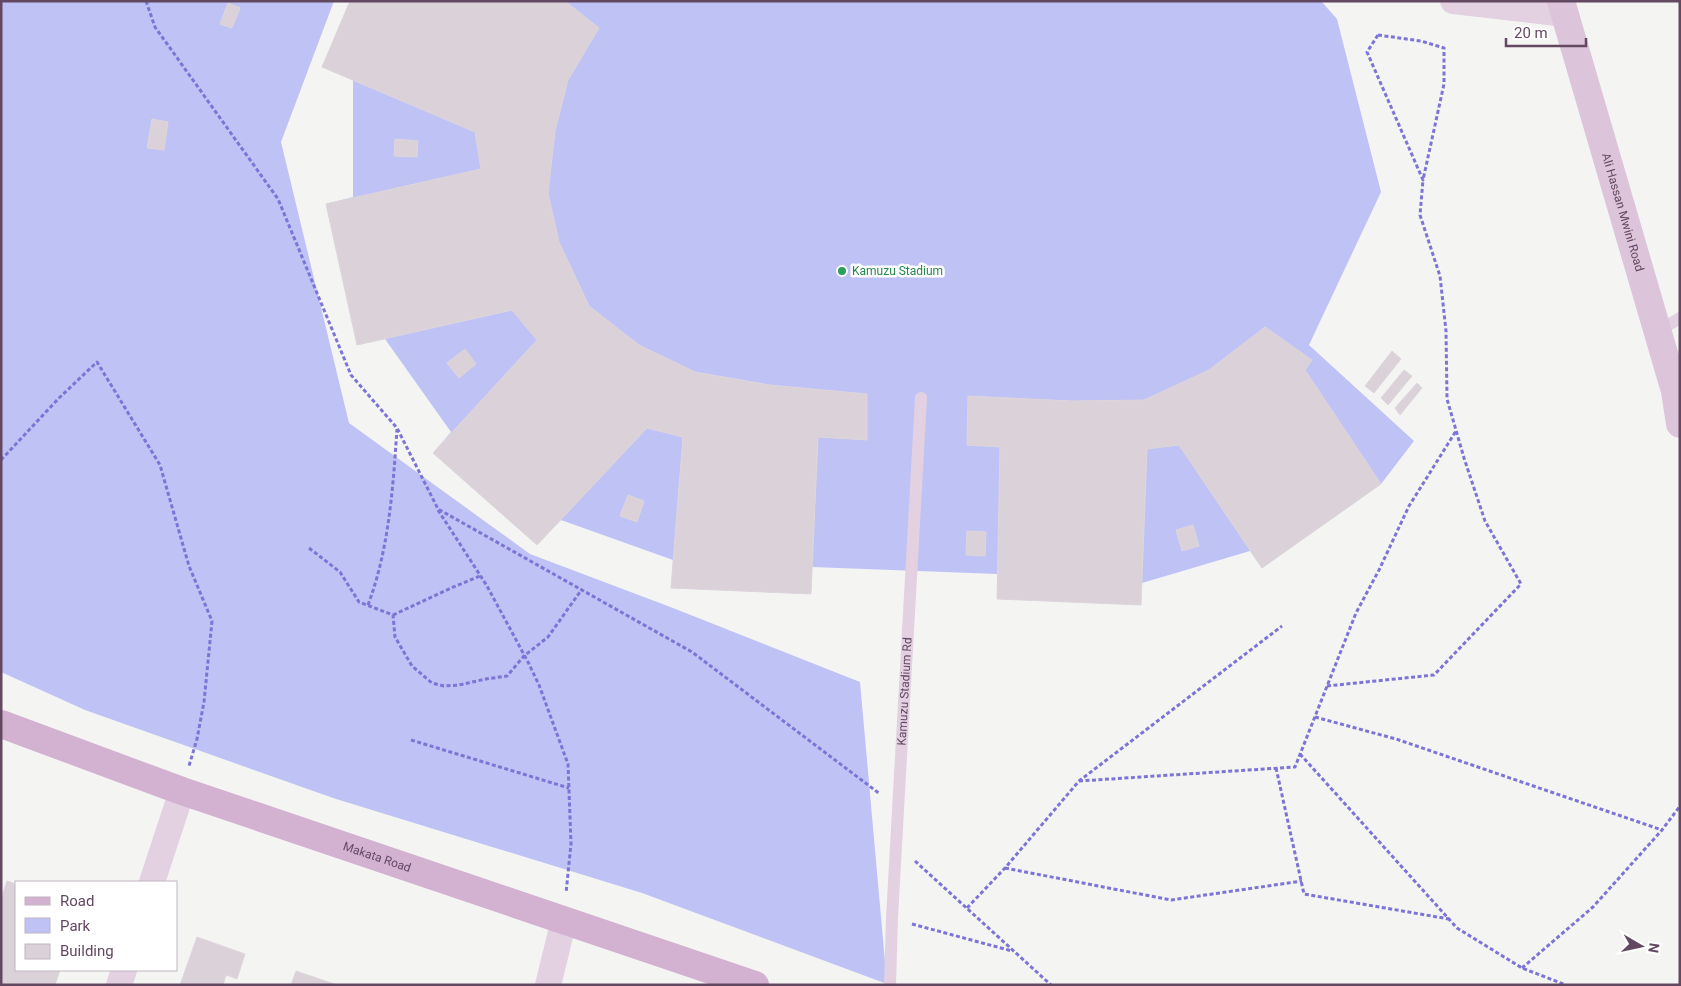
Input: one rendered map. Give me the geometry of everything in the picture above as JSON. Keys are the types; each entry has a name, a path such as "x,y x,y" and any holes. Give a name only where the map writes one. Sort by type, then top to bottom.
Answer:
{"main road":[{"name":"Ali Hassan Mwini Road","path":"1563,8 1669,325 1680,424"},
{"name":"Makata Road","path":"1,724 182,791 755,985"}],"street":[{"path":"1453,1 1563,8"},
{"path":"152,881 182,791"},
{"path":"548,985 564,920"},
{"path":"119,985 124,971"}],"lane":[{"name":"Kamuzu Stadium Rd","path":"890,985 892,918 921,398"}],"path":[{"path":"146,1 155,27 278,199 352,376 397,428 438,509 480,576 539,685 568,764 570,844 564,920"},
{"path":"1327,686 1434,676 1521,584 1485,521 1447,399 1446,330 1440,276 1420,215 1423,180 1444,84 1444,48 1421,41 1378,35 1366,52 1423,180"},
{"path":"1,460 59,398 97,362 160,466 189,566 212,621 202,711 197,739 182,791"},
{"path":"368,605 378,579 387,527 397,428"},
{"path":"1079,781 1295,767 1356,613 1380,570 1409,506 1456,431"},
{"path":"438,509 692,652 899,809"},
{"path":"309,548 340,572 359,602 393,615 480,576"},
{"path":"393,615 395,637 412,666 432,683 444,686 459,685 486,678 507,676 524,656 548,637 582,589"},
{"path":"967,908 1005,868 1079,781 1282,626"},
{"path":"1315,717 1396,739 1662,830"},
{"path":"411,740 570,788"},
{"path":"1300,754 1457,928 1522,968 1566,985"},
{"path":"1276,768 1304,894 1449,919"},
{"path":"1522,968 1593,907 1662,830 1680,806"},
{"path":"897,844 1051,985"},
{"path":"1005,868 1171,900 1302,881"},
{"path":"892,918 1014,952"}],"green space":[{"path":"1,1 334,1 281,142 349,423 530,554 860,682 887,984 642,893 333,798 85,710 1,672"},
{"name":"Kamuzu Stadium","path":"350,1 1321,1 1337,19 1381,192 1309,345 1414,441 1381,484 1262,568 1250,551 1142,583 1141,605 997,599 997,574 812,567 811,594 671,588 673,560 561,520 537,545 433,453 451,432 385,339 357,345 326,204 353,197 353,80 322,67"}],"building":[{"path":"350,1 565,1 599,28 568,80 555,131 548,193 559,242 589,306 639,345 695,372 770,385 867,394 867,440 818,437 811,594 671,588 683,437 647,428 537,545 433,453 537,340 512,310 357,345 326,204 481,169 475,132 322,67"},
{"path":"228,3 240,8 232,28 220,24"},
{"path":"152,119 168,122 164,150 147,148"},
{"path":"395,139 418,141 417,157 394,156"},
{"path":"1265,327 1312,360 1305,370 1381,484 1262,568 1179,445 1147,449 1141,605 997,599 1000,447 967,445 968,396 1071,401 1144,400 1209,370"},
{"path":"465,349 476,364 459,378 447,363"},
{"path":"1392,351 1401,359 1374,393 1365,386"},
{"path":"1404,370 1412,376 1388,405 1381,398"},
{"path":"1417,383 1422,388 1400,415 1395,408"},
{"path":"628,495 644,501 637,522 620,516"},
{"path":"1193,525 1199,546 1182,551 1176,530"},
{"path":"967,531 986,532 985,556 966,555"},
{"path":"7,881 15,884 15,971 60,971 55,985 1,985 1,899"},
{"path":"197,937 245,954 237,979 226,975 223,985 180,985"},
{"path":"296,971 337,985 291,985"}],"place":[{"name":"Kamuzu Stadium","path":"842,271"}]}
